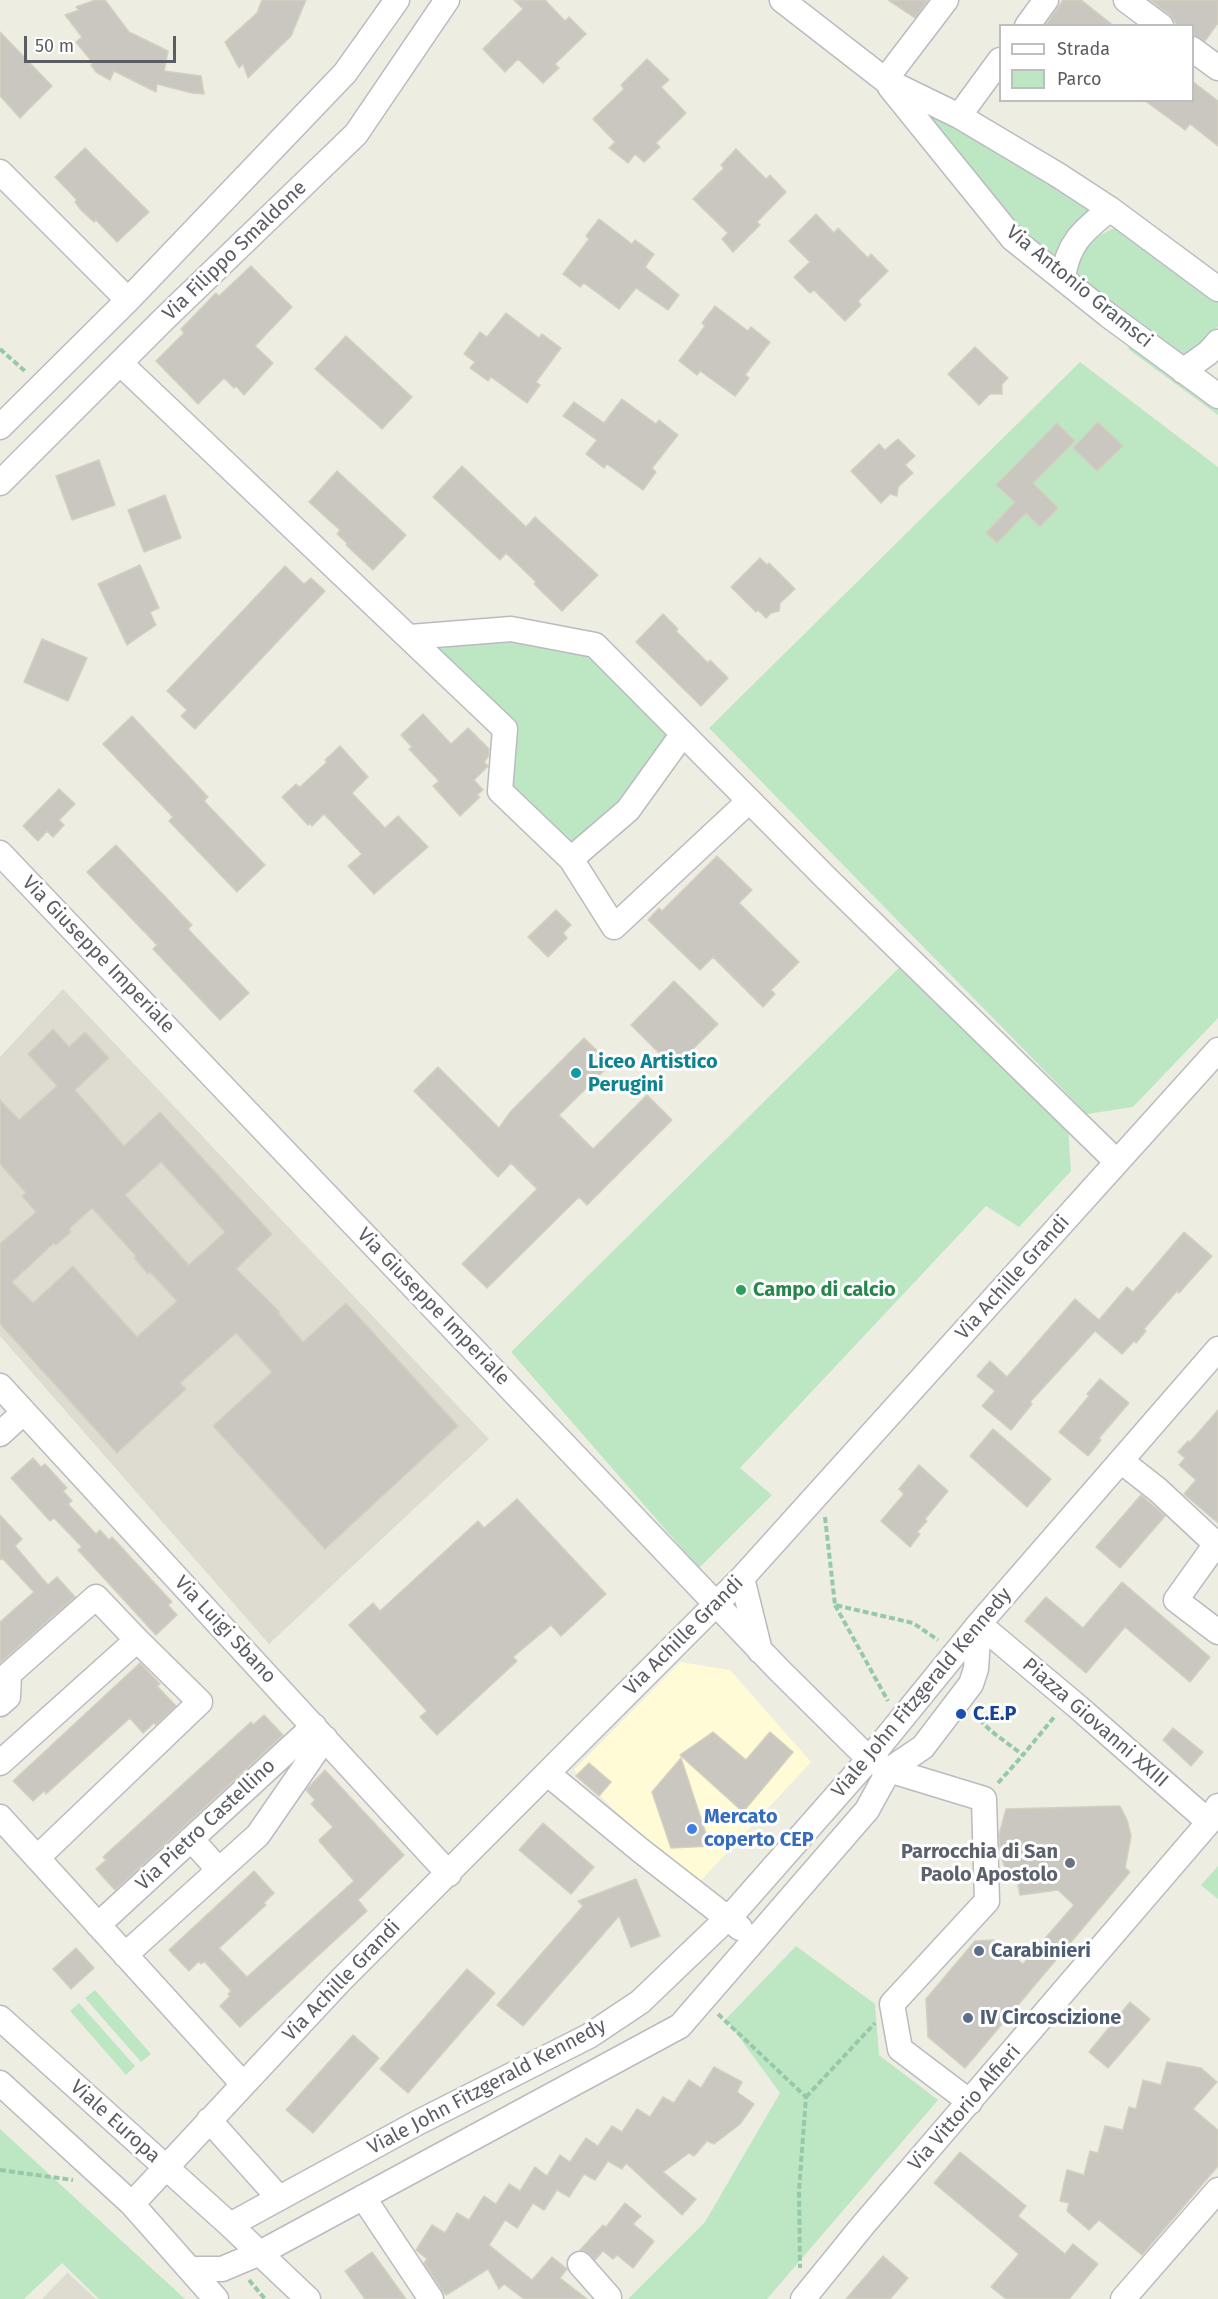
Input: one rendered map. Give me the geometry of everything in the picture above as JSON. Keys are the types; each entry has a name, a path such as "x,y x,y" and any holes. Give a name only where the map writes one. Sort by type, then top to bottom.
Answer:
{"street":[{"name":"Via Filippo Smaldone","path":"0,427 128,300 345,73 397,0"},
{"name":"Via Filippo Smaldone","path":"0,483 356,134 447,0"},
{"name":"Via Antonio Gramsci","path":"782,0 885,80 959,116 1058,175 1110,209 1218,289"},
{"path":"885,80 946,0"},
{"path":"1028,24 1046,0"},
{"path":"1126,0 1158,24"},
{"path":"1194,50 1218,68"},
{"path":"959,116 999,61"},
{"name":"Via Antonio Gramsci","path":"885,80 1013,239 1218,396"},
{"path":"0,172 128,300"},
{"path":"1063,279 1065,264 1072,246 1085,229 1110,209"},
{"path":"1184,371 1208,353 1218,342"},
{"path":"120,363 506,729 500,791 571,859 614,927 749,801"},
{"path":"411,637 511,629 595,645 682,735 1117,1162"},
{"path":"571,859 628,810 682,735"},
{"name":"Via Giuseppe Imperiale","path":"0,853 714,1604 879,1765"},
{"name":"Via Achille Grandi","path":"132,2204 340,1981 742,1578 1218,1050"},
{"name":"Viale John Fitzgerald Kennedy","path":"896,1726 980,1624 1218,1349"},
{"name":"Via Luigi Sbano","path":"0,1386 449,1874"},
{"path":"0,1434 23,1413"},
{"path":"1121,1461 1158,1490 1217,1543 1176,1600 1218,1632"},
{"path":"742,1578 760,1651"},
{"path":"0,1704 8,1697 9,1674 96,1598 201,1702 37,1858"},
{"path":"879,1765 923,1747 971,1684 976,1669 980,1624"},
{"name":"Piazza Giovanni XXIII","path":"980,1624 1069,1699 1214,1814"},
{"path":"0,1763 137,1640"},
{"path":"879,1765 896,1726"},
{"name":"Via Pietro Castellino","path":"98,1925 191,1839 320,1732"},
{"name":"Via Pietro Castellino","path":"125,1955 258,1835 320,1732"},
{"path":"879,1765 984,1799 987,1901 892,2004 900,2049 970,2102"},
{"name":"Viale John Fitzgerald Kennedy","path":"230,2225 419,2122 589,2037 640,2002 727,1919 879,1765"},
{"name":"Viale John Fitzgerald Kennedy","path":"190,2270 222,2269 260,2253 680,2026 867,1810 879,1765"},
{"path":"548,1774 755,1940"},
{"name":"Via Vittorio Alfieri","path":"802,2288 864,2224 1214,1814"},
{"path":"0,1816 243,2084"},
{"path":"191,1839 219,1870"},
{"name":"Viale Europa","path":"0,2018 230,2225 308,2299"},
{"path":"0,2083 132,2204 216,2299"},
{"path":"209,2120 279,2198"},
{"path":"1123,2299 1218,2190"},
{"path":"363,2197 431,2299"},
{"path":"580,2264 609,2297 607,2299"}],"path":[{"path":"0,349 41,386"},
{"path":"822,1489 835,1605 896,1726"},
{"path":"835,1605 913,1623 957,1653"},
{"path":"960,1699 991,1731 1023,1755"},
{"path":"984,1799 1069,1699"},
{"path":"703,1999 806,2097"},
{"path":"802,2288 799,2190 806,2097 892,2004"}],"shaded area":[{"path":"63,989 489,1439 269,1644 0,1336 0,1057"},
{"name":"Mercato coperto CEP","path":"680,1662 730,1670 811,1762 694,1888 574,1770"},
{"path":"68,2273 96,2299 42,2299"}],"green space":[{"path":"900,92 1096,209 1058,261 1016,228"},
{"path":"1118,227 1218,299 1218,326 1207,340 1186,357 1077,275 1080,258 1089,244"},
{"path":"1132,344 1218,407 1218,415 1128,349"},
{"path":"1080,362 1218,467 1218,1018 1133,1107 1087,1114 709,728"},
{"path":"511,629 595,645 682,735 628,810 566,855 500,791 518,729 433,644"},
{"name":"Campo di calcio","path":"902,965 1068,1127 1071,1171 1019,1227 986,1206 740,1468 772,1495 699,1568 511,1352"},
{"path":"1218,1866 1218,1899 1201,1885"},
{"path":"796,1946 875,2004 879,2055 938,2100 767,2299 628,2299 705,2222 780,2093 726,2019"},
{"path":"95,1990 151,2054 141,2062 85,1998"},
{"path":"79,2003 135,2066 126,2075 70,2011"},
{"path":"0,2129 185,2299 99,2299 62,2263 24,2299 0,2299"}],"building":[{"path":"95,0 105,0 129,32 168,51 164,71 201,76 204,94 157,84 156,92 114,71 110,80 96,72 91,65 93,63 76,42 82,37 65,15 79,10 76,7"},
{"path":"262,0 306,0 291,36 248,78 243,64 239,68 225,42 257,13"},
{"path":"514,0 545,0 565,21 569,17 586,34 555,64 559,68 543,83 518,59 505,72 483,49 523,9"},
{"path":"888,0 928,0 915,18"},
{"path":"1063,0 1081,0 1111,24 1046,24"},
{"path":"1150,0 1218,0 1218,23 1205,41 1194,36 1194,24 1177,24 1170,15"},
{"path":"0,32 52,86 20,118 0,96"},
{"path":"647,59 669,80 661,87 686,113 656,143 660,147 644,162 635,154 628,163 609,148 615,142 593,119 624,89 621,85"},
{"path":"1194,83 1218,101 1218,146 1190,124 1185,130 1147,102 1194,102"},
{"path":"85,148 149,212 117,242 96,220 94,222 81,210 75,202 77,200 55,177"},
{"path":"736,149 766,179 770,175 786,192 757,222 760,225 733,252 722,239 728,233 693,199 724,168 721,165"},
{"path":"816,214 834,233 838,228 868,258 871,254 888,271 858,301 861,305 845,321 814,290 810,293 794,277 810,262 789,241"},
{"path":"599,219 632,244 635,240 654,254 645,267 679,295 668,310 636,288 619,309 584,283 580,287 563,274 589,239 586,236"},
{"path":"251,266 292,307 255,346 273,363 244,395 224,378 198,404 156,361 184,333 181,329 216,293 219,296"},
{"path":"715,306 748,331 751,327 770,342 745,375 749,378 735,396 700,371 697,375 679,361 705,326 702,323"},
{"path":"506,313 539,338 542,334 561,348 536,382 540,385 527,403 491,377 488,381 470,368 475,362 464,354 480,332 487,337"},
{"path":"346,336 412,397 382,429 315,369"},
{"path":"975,347 1008,378 1002,384 1002,394 990,394 979,405 948,374"},
{"path":"622,399 656,424 659,420 678,435 652,468 656,472 643,490 607,464 604,468 586,454 597,440 563,416 574,402 604,423"},
{"path":"1098,422 1123,446 1097,471 1073,448"},
{"path":"1057,423 1075,441 1033,483 1058,508 1040,527 1026,513 997,543 986,533 1015,502 996,485"},
{"path":"898,439 915,456 905,465 913,473 898,487 897,496 890,494 881,503 851,471 879,444 885,450"},
{"path":"99,460 115,505 72,520 56,476"},
{"path":"462,466 526,527 535,517 598,575 562,611 506,553 500,560 433,497"},
{"path":"337,471 406,535 373,570 346,545 347,543 337,534 340,530 309,502"},
{"path":"165,495 181,538 144,552 128,510"},
{"path":"760,558 767,565 769,563 795,589 780,603 779,611 771,613 766,618 758,610 756,612 731,587"},
{"path":"140,565 159,608 150,612 156,625 127,645 98,584"},
{"path":"285,566 304,584 311,578 325,591 195,729 181,716 187,710 167,691"},
{"path":"663,614 678,629 676,631 708,663 710,660 728,678 701,706 636,642"},
{"path":"42,639 87,658 68,701 24,682"},
{"path":"423,714 451,744 468,728 489,749 488,757 484,762 488,766 474,780 483,790 477,795 480,797 460,816 433,786 439,781 409,749 412,747 401,735"},
{"path":"132,716 208,797 204,801 265,865 237,892 169,821 173,817 103,744"},
{"path":"340,746 368,777 352,793 385,828 398,816 428,847 374,894 348,866 362,854 324,814 312,826 310,823 308,825 282,797 296,784 300,787 327,762 325,760"},
{"path":"59,789 75,804 59,820 64,825 53,837 47,831 38,841 23,826"},
{"path":"116,845 192,925 188,929 249,993 220,1020 153,949 157,945 87,872"},
{"path":"717,856 752,890 739,903 799,962 771,990 775,994 763,1007 713,957 700,970 648,920 659,908 662,911"},
{"path":"556,910 571,925 563,933 567,938 548,957 528,937"},
{"path":"674,981 718,1024 674,1068 631,1025"},
{"path":"53,1029 69,1047 85,1032 109,1058 75,1090 124,1146 160,1112 272,1234 236,1269 280,1312 278,1313 303,1342 346,1303 458,1426 325,1549 213,1426 272,1372 236,1333 180,1383 186,1389 117,1453 0,1324 0,1244 36,1212 22,1196 26,1193 0,1164 0,1100 19,1120 57,1086 28,1054","holes":["161,1162 225,1232 189,1265 125,1195","92,1208 136,1256 134,1258 148,1274 150,1272 177,1301 137,1337 73,1266 33,1303 12,1282 54,1243 56,1245 71,1232 69,1229"]},
{"path":"584,1038 610,1065 559,1115 593,1149 647,1095 672,1120 587,1205 579,1197 487,1288 462,1264 537,1189 511,1163 498,1177 414,1091 438,1067 499,1128 511,1111"},
{"path":"1184,1232 1212,1256 1179,1293 1177,1291 1144,1329 1146,1331 1136,1343 1134,1341 1122,1354 1095,1331 1030,1402 1032,1404 1011,1430 982,1406 995,1391 977,1376 990,1361 1007,1377 1075,1299 1099,1320 1127,1287 1133,1292"},
{"path":"1100,1379 1129,1403 1099,1438 1101,1440 1088,1456 1059,1432"},
{"path":"1218,1410 1218,1523 1184,1494 1196,1480 1179,1465 1185,1458 1178,1452"},
{"path":"993,1429 1051,1479 1027,1507 970,1456"},
{"path":"33,1458 41,1467 45,1464 67,1488 63,1491 72,1501 68,1504 96,1534 100,1530 109,1540 112,1537 172,1602 168,1605 177,1615 156,1635 78,1550 82,1547 54,1518 50,1521 11,1478"},
{"path":"919,1465 948,1491 925,1519 927,1521 917,1532 920,1534 910,1547 881,1521 904,1494 899,1489"},
{"path":"1141,1495 1165,1516 1120,1568 1096,1547"},
{"path":"517,1499 606,1594 561,1636 551,1625 513,1657 517,1661 437,1735 420,1717 427,1711 349,1625 373,1603 380,1611 478,1521 484,1528"},
{"path":"0,1515 22,1539 15,1546 48,1585 57,1577 75,1597 0,1663 0,1622 34,1592 2,1558 0,1560"},
{"path":"1122,1582 1210,1657 1190,1682 1125,1627 1086,1673 1025,1621 1046,1597 1083,1628"},
{"path":"140,1663 160,1684 157,1686 176,1706 156,1725 154,1723 143,1733 130,1718 46,1794 44,1791 33,1801 13,1781"},
{"path":"264,1715 283,1735 115,1890 96,1869 106,1860 103,1857 251,1722 253,1725"},
{"path":"1173,1728 1203,1752 1191,1766 1163,1740"},
{"path":"713,1732 746,1760 770,1732 793,1752 743,1812 680,1755"},
{"path":"681,1758 710,1846 671,1848 652,1792"},
{"path":"589,1763 611,1782 599,1796 576,1776"},
{"path":"325,1770 404,1855 358,1900 367,1911 240,2027 220,2006 230,1996 228,1994 231,1991 204,1961 201,1964 199,1961 189,1971 169,1950 254,1871 274,1893 264,1903 266,1905 219,1948 247,1977 354,1881 319,1840 333,1827 311,1804 315,1800 306,1790"},
{"name":"Parrocchia di San Paolo Apostolo","path":"1120,1806 1131,1836 1125,1868 1130,1872 965,2068 928,2037 926,1999 975,1941 994,1940 1023,1964 1074,1905 1058,1890 1020,1895 1017,1880 1010,1881 1000,1854 999,1835 1006,1809"},
{"path":"543,1823 594,1867 571,1894 519,1850"},
{"path":"636,1879 660,1936 631,1947 619,1916 523,2026 497,2005 583,1906 578,1901"},
{"path":"76,1948 94,1968 71,1989 53,1969"},
{"path":"467,1969 495,1993 408,2093 380,2069"},
{"path":"1130,2002 1150,2019 1108,2068 1089,2052"},
{"path":"353,2035 379,2058 313,2133 286,2110"},
{"path":"1167,2062 1201,2068 1217,2082 1193,2109 1218,2130 1218,2166 1142,2255 1099,2220 1089,2230 1067,2211 1069,2203 1060,2201 1067,2170 1084,2175 1090,2151 1098,2153 1105,2126 1123,2130 1129,2107 1136,2109 1143,2080 1161,2085"},
{"path":"714,2067 742,2082 737,2092 754,2104 740,2124 714,2144 707,2141 694,2156 689,2153 663,2172 696,2199 682,2215 626,2163 622,2169 608,2161 595,2180 584,2174 569,2197 557,2190 544,2210 533,2203 517,2228 505,2220 489,2245 532,2280 552,2257 567,2269 560,2278 587,2299 524,2299 504,2284 499,2289 488,2269 446,2295 444,2293 424,2263 427,2259 416,2250 432,2225 445,2233 457,2213 469,2220 484,2196 496,2204 509,2184 520,2191 535,2167 547,2176 560,2155 570,2162 586,2138 598,2146 612,2126 622,2132 637,2109 650,2117 663,2097 674,2103 689,2080 701,2088"},
{"path":"960,2152 1026,2206 1018,2216 1065,2254 1073,2244 1098,2264 1069,2299 1006,2299 991,2287 1019,2254 934,2183"},
{"path":"625,2203 641,2216 633,2224 654,2241 633,2268 617,2255 613,2259 603,2251 595,2260 585,2251 580,2250 603,2225 606,2227"},
{"path":"372,2252 406,2299 365,2299 345,2271"},
{"path":"883,2256 908,2278 890,2299 846,2299"}],"place":[{"name":"Liceo Artistico Perugini","path":"576,1073"},
{"name":"Campo di calcio","path":"741,1290"},
{"name":"C.E.P","path":"961,1714"},
{"name":"Mercato coperto CEP","path":"692,1829"},
{"name":"Parrocchia di San Paolo Apostolo","path":"1070,1863"},
{"name":"Carabinieri","path":"979,1951"},
{"name":"IV Circoscizione","path":"968,2018"}]}
